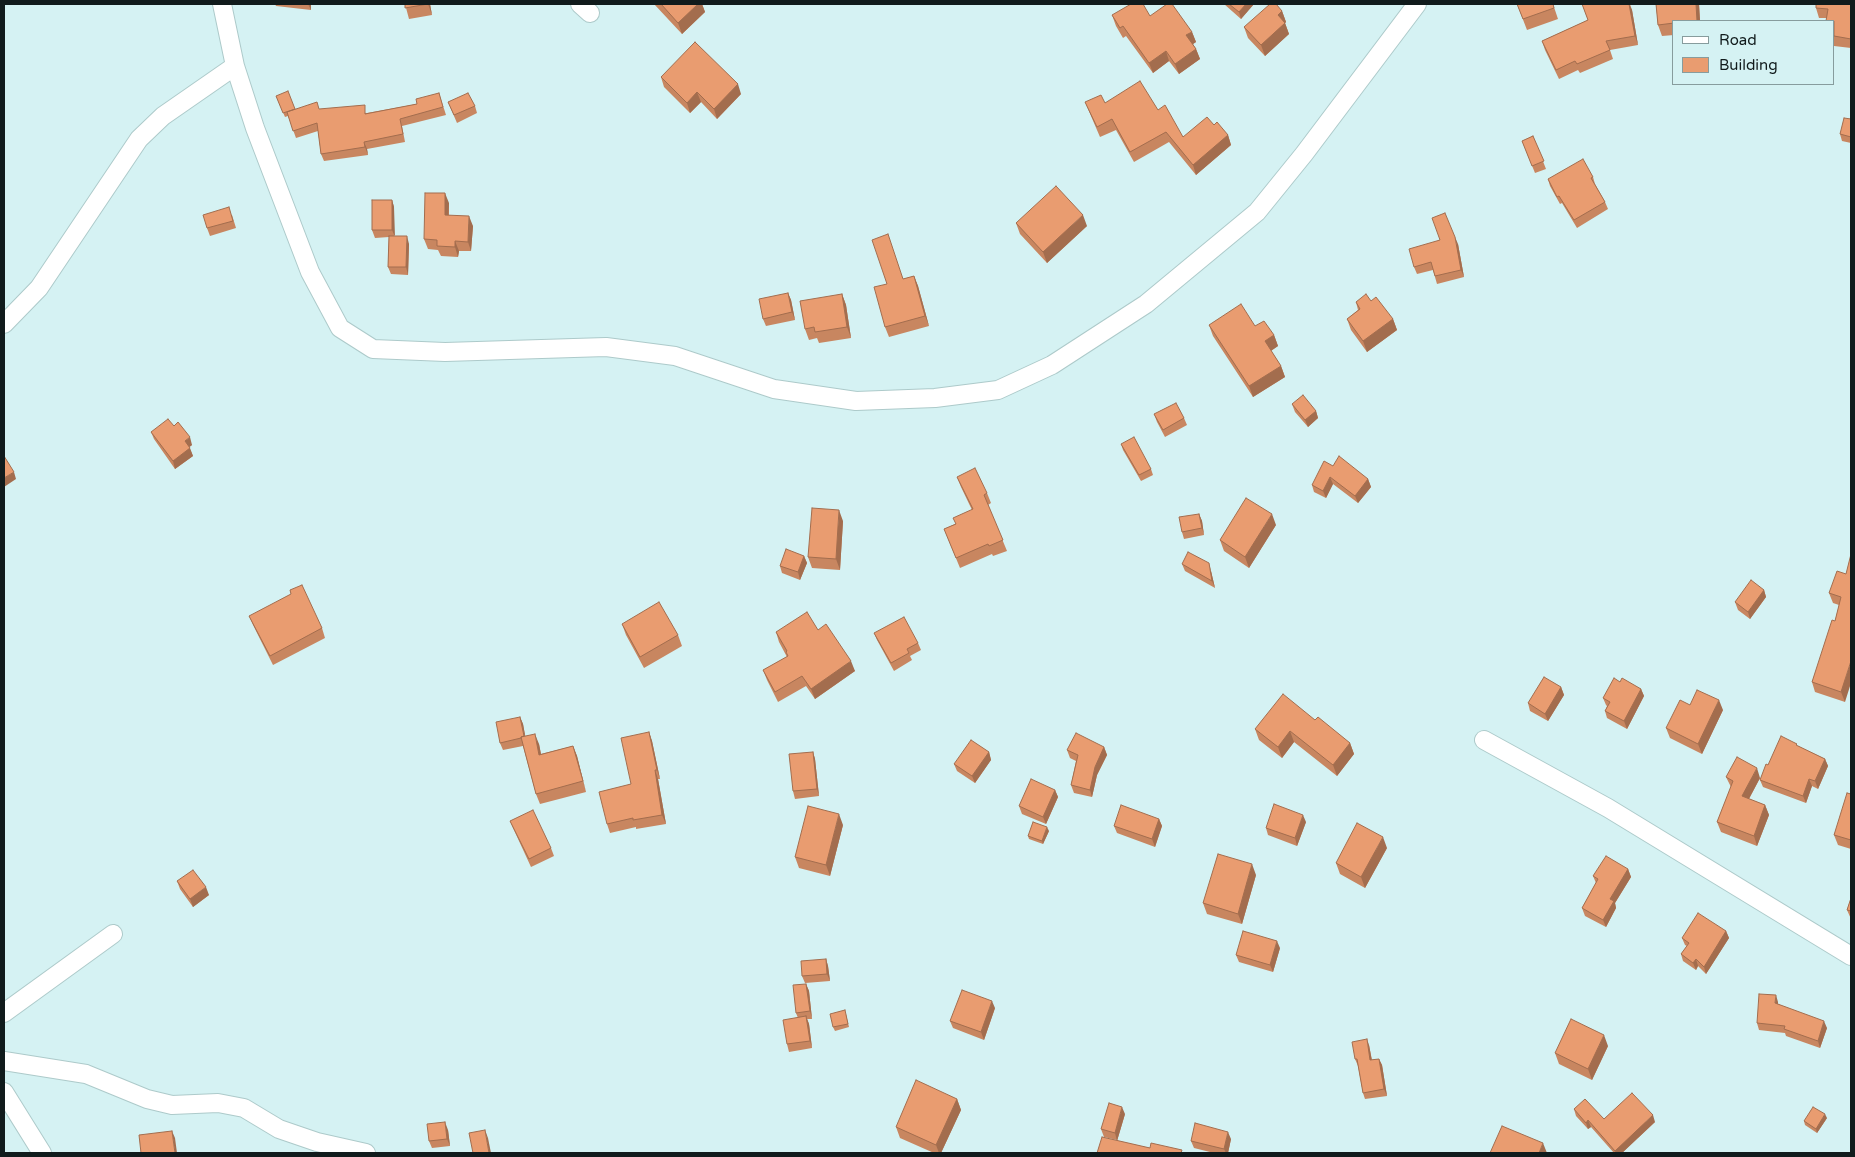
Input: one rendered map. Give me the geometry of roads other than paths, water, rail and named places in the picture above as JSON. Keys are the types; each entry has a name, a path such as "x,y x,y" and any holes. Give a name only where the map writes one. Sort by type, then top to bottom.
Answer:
{"street":[{"path":"222,4 234,66 255,128 310,272 340,328 373,349 445,352 606,346 675,356 774,389 856,402 935,398 998,390 1052,365 1146,304 1257,212 1304,154 1417,4"},
{"path":"4,324 39,288 139,139 162,116 234,66"},
{"path":"1484,740 1608,808 1851,956"},
{"path":"4,1013 113,934"},
{"path":"4,1061 86,1074 147,1099 172,1106 218,1104 244,1108 279,1129 317,1142 366,1153"},
{"path":"4,1092 42,1153"}]}
